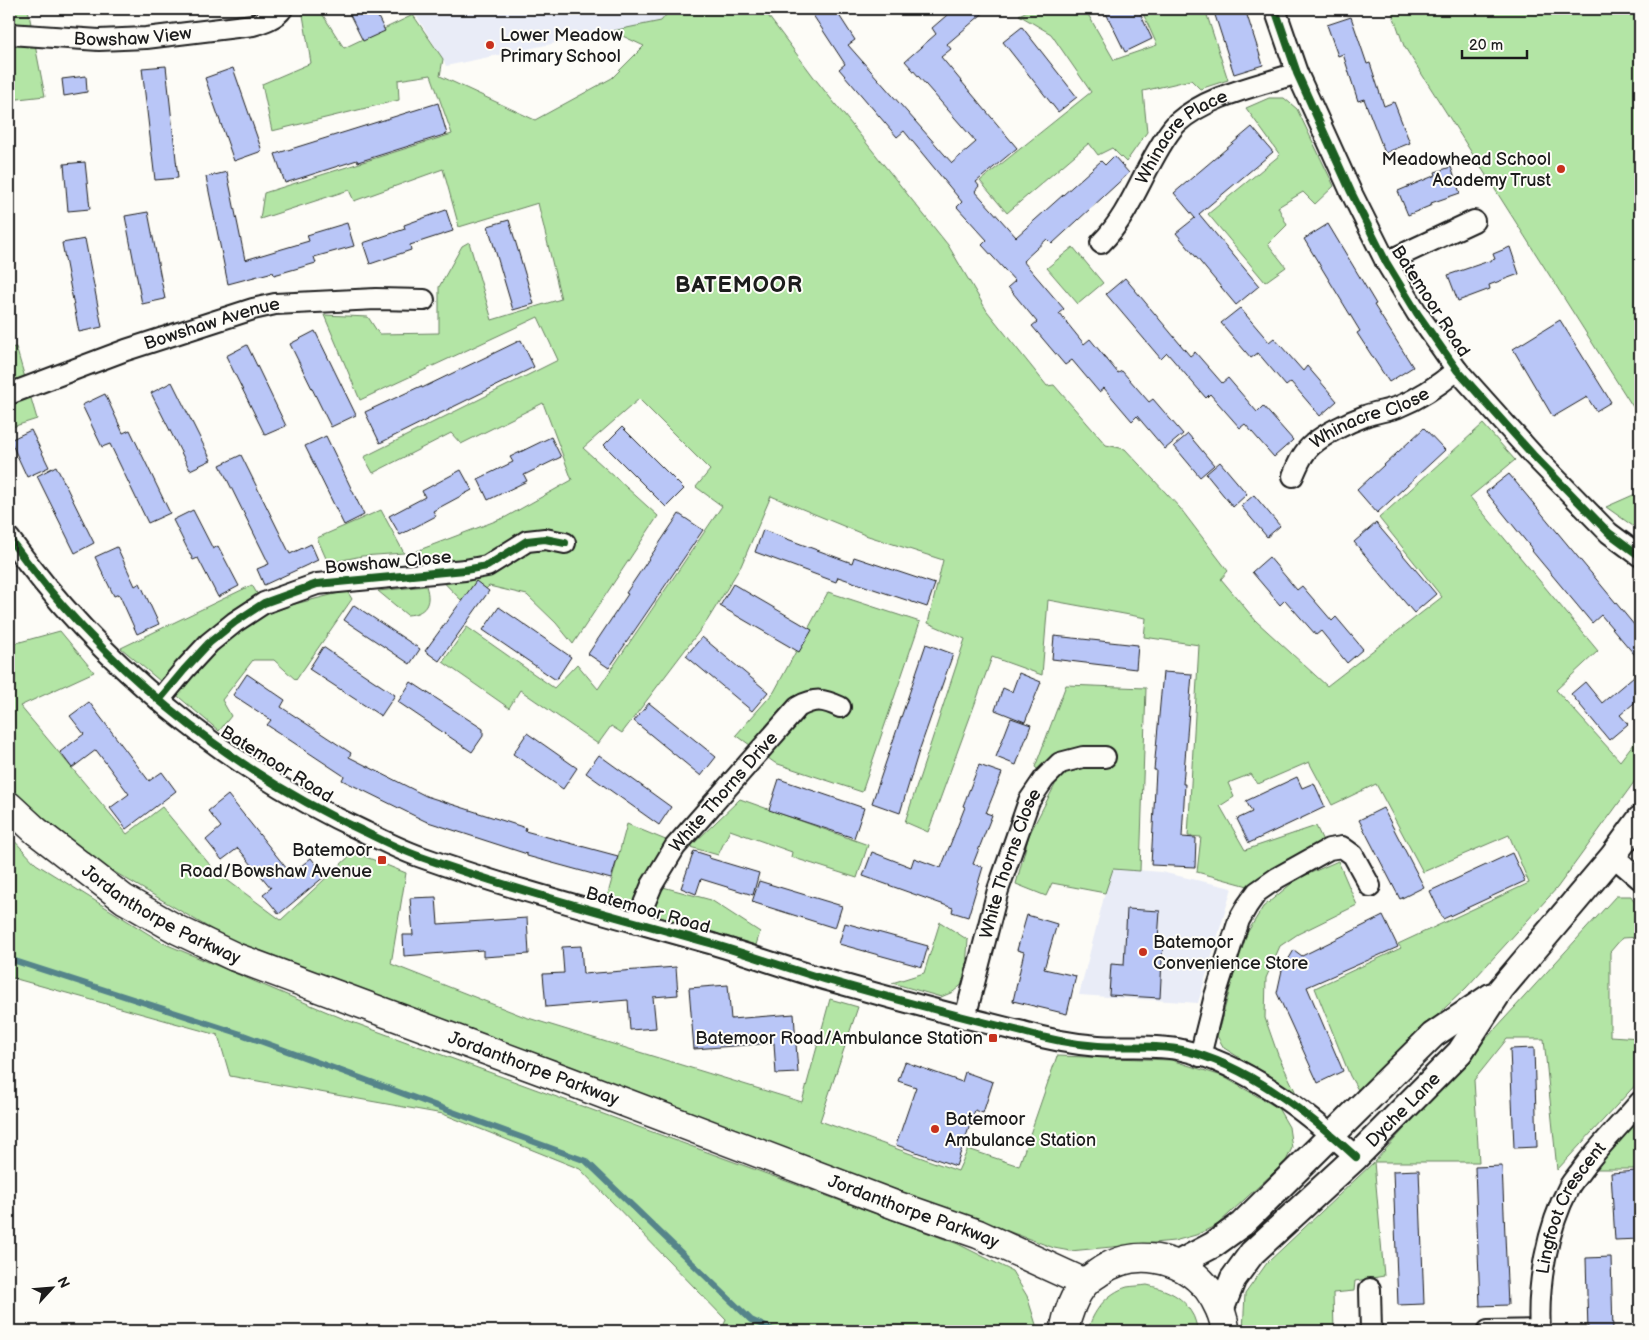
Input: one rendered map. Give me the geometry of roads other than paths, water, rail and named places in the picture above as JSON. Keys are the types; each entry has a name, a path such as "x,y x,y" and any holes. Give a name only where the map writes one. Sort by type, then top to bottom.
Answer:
{"main road":[{"name":"Jordanthorpe Parkway","path":"9,806 36,831 124,899 178,930 236,957 895,1205 978,1234 1085,1283"},
{"name":"Dyche Lane","path":"1064,1331 1067,1313 1085,1283 1108,1266 1135,1258 1150,1258 1177,1264 1198,1278 1215,1298 1222,1321"}],"street":[{"name":"Bowshaw View","path":"9,34 99,40 146,38 253,25 263,22 282,9"},
{"name":"Batemoor Road","path":"1275,9 1297,73 1350,192 1386,262 1417,314 1457,370 1533,456 1609,533 1640,556"},
{"name":"Whinacre Place","path":"1101,243 1112,232 1134,196 1158,150 1176,125 1197,108 1220,98 1297,73"},
{"name":"Batemoor Road","path":"1386,262 1474,221"},
{"name":"Bowshaw Avenue","path":"9,394 126,350 275,304 376,299 424,300"},
{"name":"Whinacre Close","path":"1293,476 1300,460 1313,444 1348,423 1396,408 1411,401 1435,388 1457,370"},
{"name":"Batemoor Road","path":"9,538 72,618 123,669 159,700 242,763 280,788 337,819 418,856 594,912 709,943 828,980 965,1018 1056,1041 1098,1046 1154,1047 1180,1050 1200,1056 1229,1067 1266,1086 1333,1136 1356,1157"},
{"name":"Bowshaw Close","path":"159,700 209,643 235,622 264,603 317,584 465,570 488,566 527,541 545,539 565,543"},
{"name":"White Thorns Drive","path":"636,923 652,885 675,847 798,707 810,701 828,702 840,707"},
{"name":"White Thorns Close","path":"965,1018 998,890 1029,801 1044,779 1060,763 1083,757 1106,757"},
{"name":"Dyche Lane","path":"1222,1321 1233,1279 1252,1253 1356,1157 1460,1052 1500,989 1613,856 1640,819"},
{"path":"1200,1056 1215,996 1239,920 1256,892 1329,849 1342,847 1353,855 1370,886"},
{"path":"1613,856 1640,879"},
{"name":"Dyche Lane","path":"1177,1264 1213,1245 1242,1224 1433,1035 1500,989"},
{"name":"Lingfoot Crescent","path":"1540,1331 1539,1290 1556,1218 1570,1186 1592,1156 1640,1102"},
{"path":"1370,1289 1371,1331"},
{"path":"1488,1331 1540,1331"}],"waterway":[{"path":"9,959 238,1033 586,1161 751,1320 775,1331"}],"place":[{"name":"Lower Meadow Primary School","path":"490,45"},
{"name":"Meadowhead School Academy Trust","path":"1561,169"},
{"name":"Batemoor Road/Bowshaw Avenue","path":"382,860"},
{"name":"Batemoor Convenience Store","path":"1143,952"},
{"name":"Batemoor Road/Ambulance Station","path":"993,1038"},
{"name":"Batemoor Ambulance Station","path":"935,1129"}],"district":[{"name":"BATEMOOR","path":"739,284"}]}
